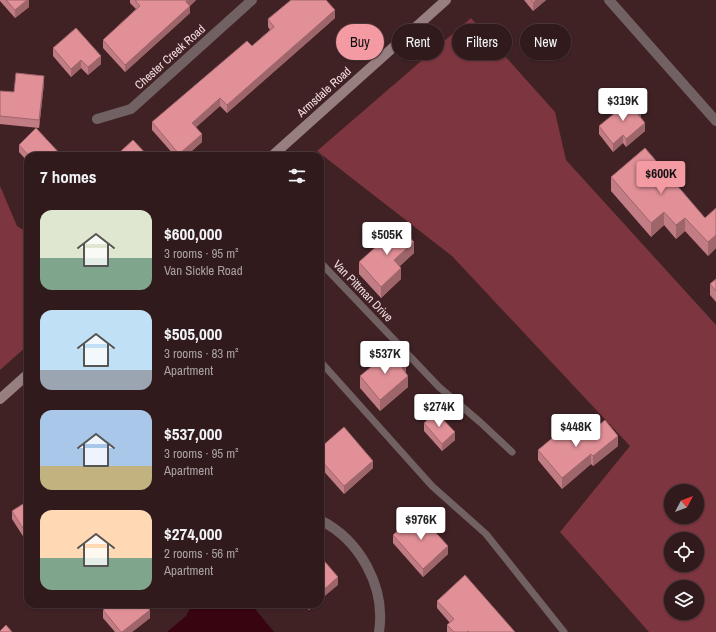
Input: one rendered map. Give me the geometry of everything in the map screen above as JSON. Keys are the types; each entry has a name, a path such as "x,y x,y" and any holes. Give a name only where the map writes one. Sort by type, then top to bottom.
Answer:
{"street":[{"name":"Chester Creek Road","path":"97,119 130,109 252,0"},
{"name":"Armsdale Road","path":"276,152 446,0"},
{"path":"609,0 716,121"},
{"path":"0,399 24,378"},
{"path":"324,523 342,534 355,548 374,580 379,601 379,632"}],"lane":[{"name":"Van Pittman Drive","path":"324,266 439,387 512,452"},
{"path":"324,365 432,486 486,534 564,632"}],"shaded area":[{"path":"471,18 476,24 464,24"},
{"path":"452,34 452,60 509,60 555,112 566,160 716,325 716,632 649,632 560,532 630,446 452,256 324,156 324,152 317,151 422,60 444,60 444,41"},
{"path":"0,186 17,226 24,230 24,349 0,370"},
{"path":"190,608 254,608 274,632 167,632 186,616"}],"building":[{"path":"6,0 27,0 15,10"},
{"path":"135,0 187,0 186,2 190,6 125,65 103,40 140,6"},
{"path":"291,0 326,0 335,10 227,105 220,98 192,123 202,134 181,152 177,152 152,122 247,41 252,46 274,27 268,19"},
{"path":"76,28 101,56 88,67 81,60 71,69 53,48"},
{"path":"16,73 44,76 39,120 0,116 0,91 14,92"},
{"path":"632,99 641,110 637,113 645,123 626,139 623,135 613,144 599,126"},
{"path":"36,128 58,152 25,152 19,145"},
{"path":"133,140 144,152 120,152"},
{"path":"645,148 705,218 716,208 716,235 708,242 685,218 676,225 664,212 651,223 611,177"},
{"path":"399,226 414,242 394,260 401,268 381,287 359,262"},
{"path":"716,279 716,291 710,284"},
{"path":"393,349 406,364 402,368 408,376 380,400 360,376"},
{"path":"436,412 455,432 442,444 424,423"},
{"path":"605,420 618,436 593,456 591,454 562,478 538,450 562,430 575,445"},
{"path":"344,427 373,461 344,486 324,464 324,444"},
{"path":"23,504 24,506 24,530 12,511"},
{"path":"418,513 448,546 423,569 393,535"},
{"path":"324,561 338,577 324,589"},
{"path":"465,575 515,632 454,632 447,625 454,619 437,601"},
{"path":"105,608 148,608 150,610 121,632 103,610"},
{"path":"6,625 12,632 0,632 0,631"}]}
